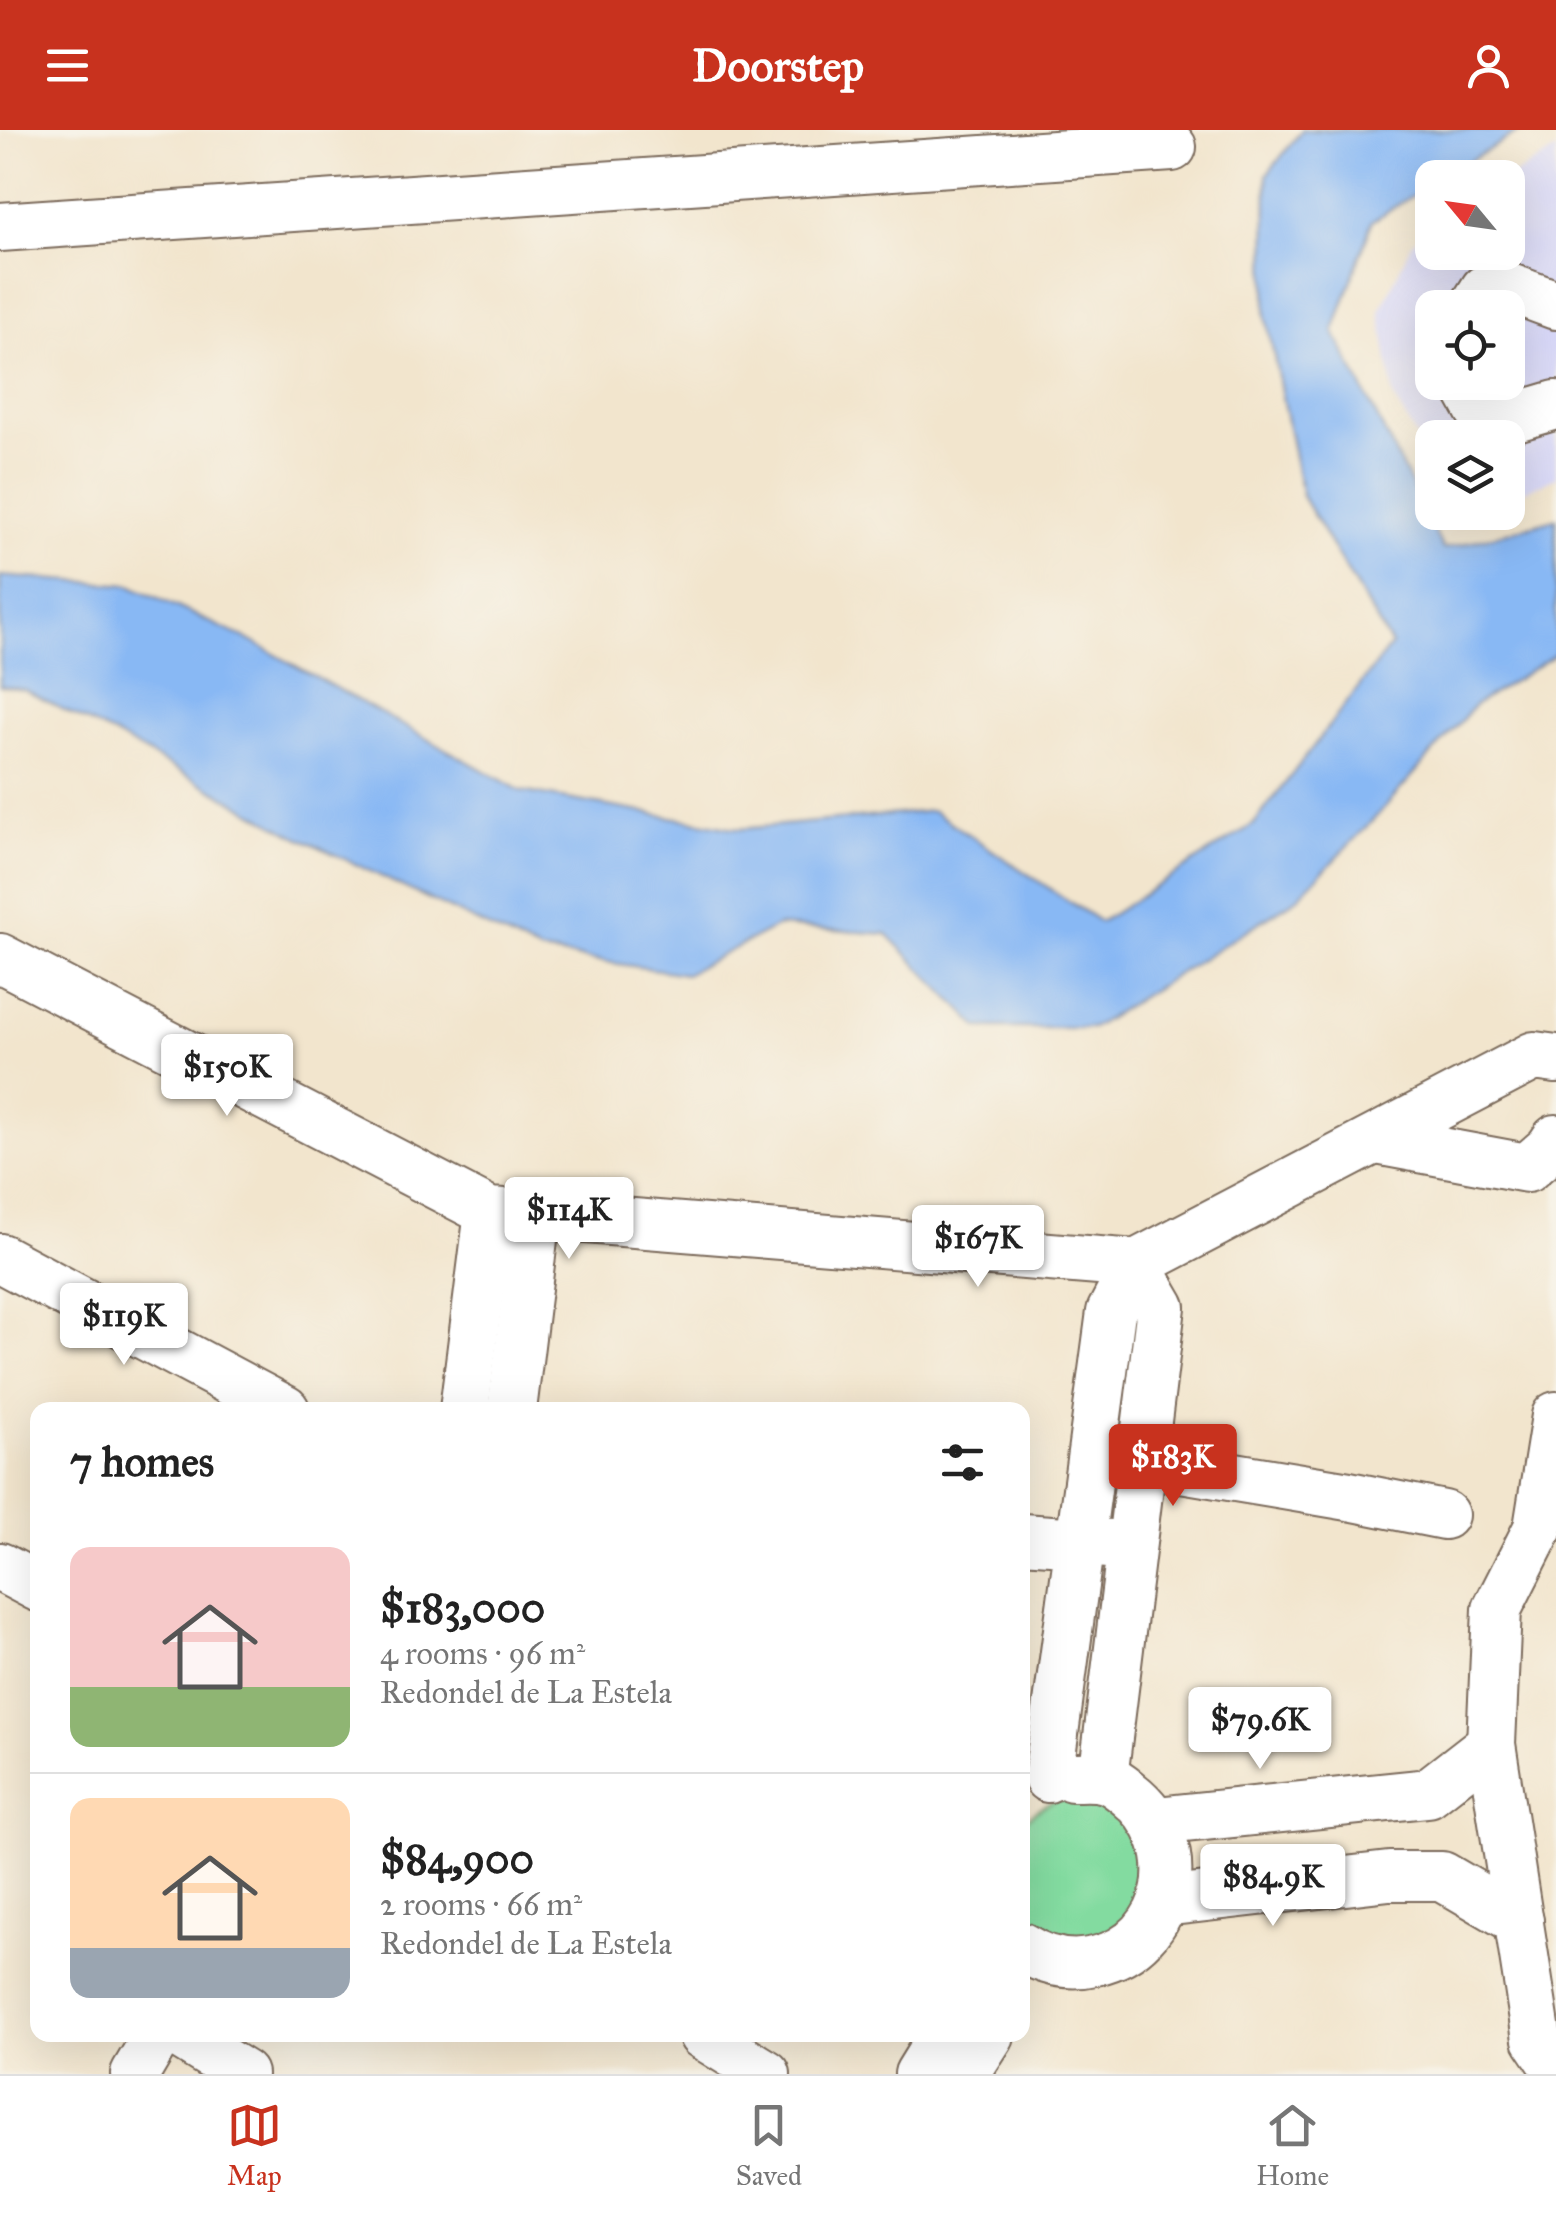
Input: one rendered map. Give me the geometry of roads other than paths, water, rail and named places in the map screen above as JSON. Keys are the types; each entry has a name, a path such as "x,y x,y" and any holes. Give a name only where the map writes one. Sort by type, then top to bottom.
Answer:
{"street":[{"path":"0,227 1172,147"},
{"path":"1485,290 1499,284 1516,290"},
{"path":"1525,293 1556,304"},
{"path":"1474,400 1490,418 1512,418 1556,405"},
{"path":"0,958 489,1212 1136,1264 1534,1056 1556,1059"},
{"path":"1376,1140 1527,1168 1556,1139"},
{"path":"465,1402 489,1212"},
{"path":"513,1402 536,1214"},
{"path":"0,1258 270,1402"},
{"path":"1030,1963 1076,1965 1112,1957 1143,1934 1163,1902 1169,1878 1167,1854 1156,1822 1144,1806 1104,1778 1035,1786 1080,1543 1110,1312 1136,1264"},
{"path":"1104,1778 1161,1306 1136,1264"},
{"path":"1556,1416 1547,1529 1497,1609 1492,1744 1537,2038 1556,2066"},
{"path":"1091,1454 1444,1515"},
{"path":"1030,1539 1130,1544"},
{"path":"0,1567 30,1583"},
{"path":"1156,1822 1428,1793 1492,1744"},
{"path":"1163,1902 1389,1876 1442,1876 1519,1921"},
{"path":"135,2074 154,2042"},
{"path":"191,2042 243,2074"},
{"path":"714,2042 766,2074"},
{"path":"919,2074 939,2042"},
{"path":"965,2074 986,2042"}],"water":[{"path":"1302,130 1522,130 1471,160 1415,160 1415,194 1372,221 1334,331 1415,493 1415,530 1434,530 1443,549 1556,519 1556,654 1475,705 1376,817 1296,899 1092,1028 979,1028 887,934 778,926 685,974 540,952 292,834 116,736 24,690 0,686 0,576 130,585 251,641 521,791 740,829 933,811 1100,922 1254,824 1391,645 1302,496 1266,316 1267,175"}]}
